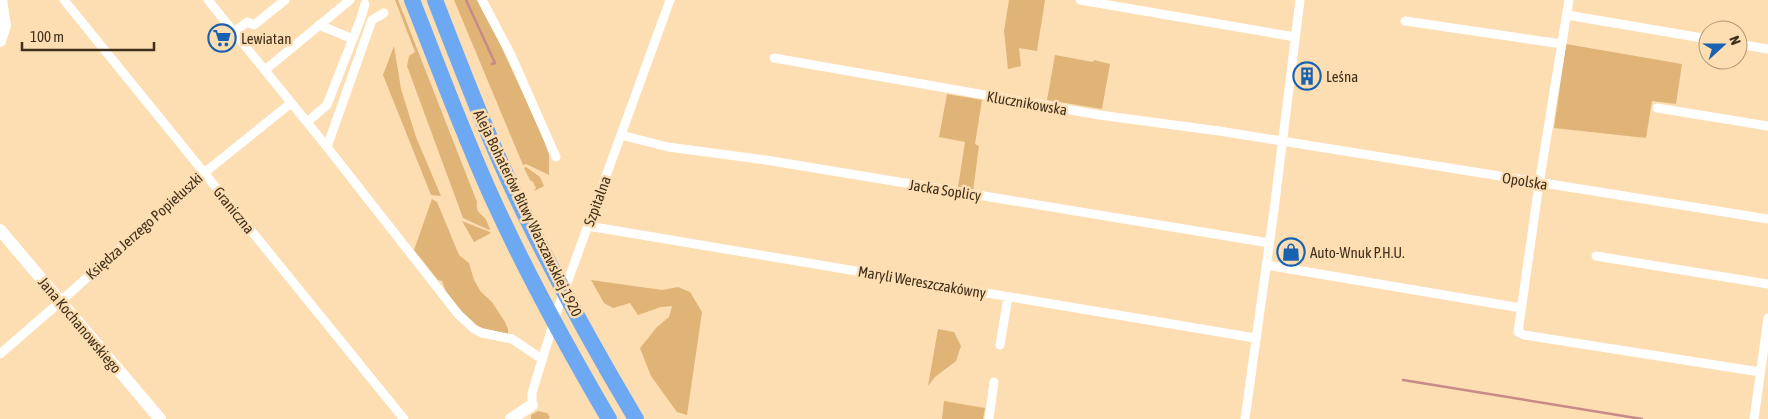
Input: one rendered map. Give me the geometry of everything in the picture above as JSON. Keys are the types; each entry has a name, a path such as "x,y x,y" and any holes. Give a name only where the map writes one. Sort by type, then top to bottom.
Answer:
{"highway":[{"name":"Aleja Bohaterów Bitwy Warszawskiej 1920","path":"412,0 461,124 513,242 559,332 608,419"},
{"name":"Aleja Bohaterów Bitwy Warszawskiej 1920","path":"435,0 480,116 524,212 579,320 636,419"}],"street":[{"path":"0,40 5,25 1,0"},
{"name":"Graniczna","path":"64,0 404,419"},
{"path":"208,0 466,322 482,333 512,339 542,359"},
{"path":"234,32 246,22 254,25 285,0"},
{"path":"264,70 350,0"},
{"path":"482,0 511,55 556,157"},
{"name":"Szpitalna","path":"511,419 528,407 558,308 670,0"},
{"path":"1080,0 1295,37"},
{"path":"1245,419 1300,0"},
{"path":"1569,0 1539,184 1518,332 1524,336 1760,372"},
{"path":"306,122 327,105 361,18 364,4"},
{"path":"327,147 372,20 384,12"},
{"path":"1567,15 1698,37"},
{"path":"1405,21 1562,44"},
{"path":"319,25 353,39"},
{"path":"1748,46 1768,49"},
{"name":"Klucznikowska","path":"774,58 1099,115 1220,130 1282,140"},
{"name":"Księdza Jerzego Popiełuszki","path":"0,354 204,173 291,103"},
{"path":"1656,108 1768,126"},
{"name":"Jacka Soplicy","path":"621,135 668,147 766,160 1269,243"},
{"name":"Opolska","path":"1282,140 1539,184 1768,220"},
{"name":"Maryli Wereszczakówny","path":"588,226 1255,338"},
{"name":"Jana Kochanowskiego","path":"0,230 160,419"},
{"path":"1596,256 1768,284"},
{"path":"1266,265 1521,308"},
{"path":"1000,345 1008,297"},
{"path":"1754,419 1768,318"},
{"path":"989,419 994,382"}],"shaded area":[{"path":"395,0 398,0 477,202 478,211 486,220 489,230 463,218 407,66 409,56 415,52"},
{"path":"454,0 477,0 500,44 543,137 549,155 549,175 526,164 523,165"},
{"path":"1009,0 1045,0 1037,51 1019,48 1021,66 1008,69 1004,31"},
{"path":"1566,44 1682,64 1676,104 1652,101 1646,138 1554,128"},
{"path":"394,46 401,89 416,137 441,196 431,195 383,75"},
{"path":"1055,55 1110,64 1102,109 1047,100"},
{"path":"947,94 982,100 975,144 979,146 973,191 958,187 965,142 939,137"},
{"path":"526,167 540,177 544,186 534,191 536,188 524,168"},
{"path":"432,199 437,202 459,255 469,263 474,280 505,322 508,334 478,327 468,319 446,292 442,281 438,280 414,250"},
{"path":"462,221 490,232 491,233 474,242"},
{"path":"591,280 662,290 678,287 690,292 702,312 687,415 677,412 651,376 640,348 657,327 669,317 672,306 661,307 638,315 630,303 613,308 604,303"},
{"path":"938,329 954,332 961,346 956,361 935,377 928,386"},
{"path":"944,401 985,408 983,419 942,419"},
{"path":"538,411 547,413 550,417 548,419 531,419 531,415"}],"waterway":[{"path":"466,0 495,63 492,64"},
{"path":"1403,380 1642,419"}],"place":[{"name":"Lewiatan","path":"222,38"},
{"name":"Leśna","path":"1307,76"},
{"name":"Auto-Wnuk P.H.U.","path":"1291,252"}]}
